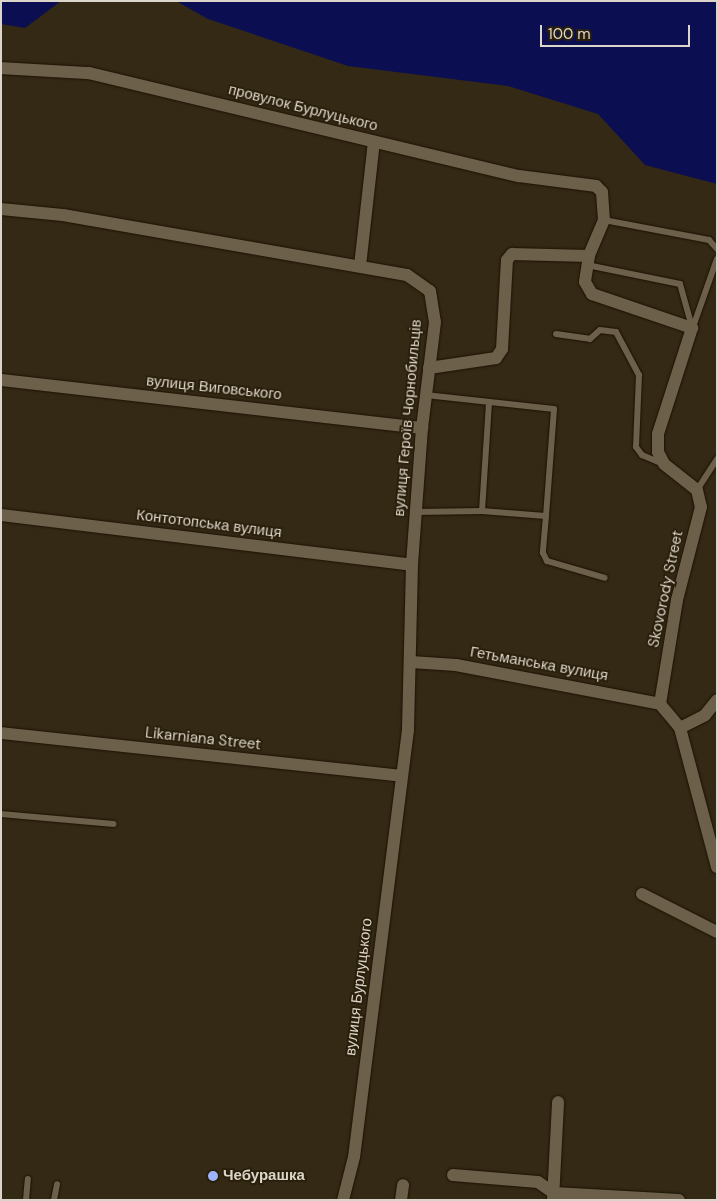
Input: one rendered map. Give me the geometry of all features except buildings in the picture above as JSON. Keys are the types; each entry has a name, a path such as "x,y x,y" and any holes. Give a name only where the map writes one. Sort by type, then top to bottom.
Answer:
{"street":[{"name":"провулок Бурлуцького","path":"1,68 88,73 519,176 596,186 605,200 604,220"},
{"path":"360,266 374,142"},
{"name":"вулиця Героїв Чорнобильців","path":"1,209 63,215 360,266 407,275 430,291 434,322 422,428 412,565 408,730 401,776"},
{"path":"604,220 588,261 584,282 592,294 692,328 658,434 658,452 664,464 697,490"},
{"path":"429,368 496,358 502,349 507,260 512,254 588,261"},
{"name":"вулиця Виговського","path":"1,380 422,428"},
{"name":"Skovorody Street","path":"660,704 676,600 701,507 697,490"},
{"name":"Контотопська вулиця","path":"1,515 412,565"},
{"name":"Гетьманська вулиця","path":"411,662 456,666 660,704"},
{"path":"680,728 711,716 717,700"},
{"path":"660,704 680,728 717,868"},
{"name":"Likarniana Street","path":"1,734 401,776"},
{"name":"вулиця Бурлуцького","path":"343,1200 354,1158 401,776"},
{"path":"642,894 717,932"},
{"path":"553,1196 558,1102"},
{"path":"453,1175 538,1182 553,1196 679,1200"},
{"path":"401,1200 403,1185"}],"lane":[{"path":"604,220 709,240 717,249"},
{"path":"692,328 717,259"},
{"path":"588,261 680,284 692,328"},
{"path":"556,334 590,338 600,330 616,332 639,375 636,447 642,455 664,464"},
{"path":"426,395 554,409 543,553 547,560 605,578"},
{"path":"482,511 489,402"},
{"path":"697,490 717,459"},
{"path":"416,512 482,511 546,516"},
{"path":"1,814 114,824"},
{"path":"26,1200 28,1179"},
{"path":"54,1200 57,1184"}],"shaded area":[{"path":"1,1 61,1 25,28 1,24"},
{"path":"176,1 717,1 717,184 645,165 598,114 508,86 348,66 208,19"}],"place":[{"name":"Чебурашка","path":"213,1176"}]}
